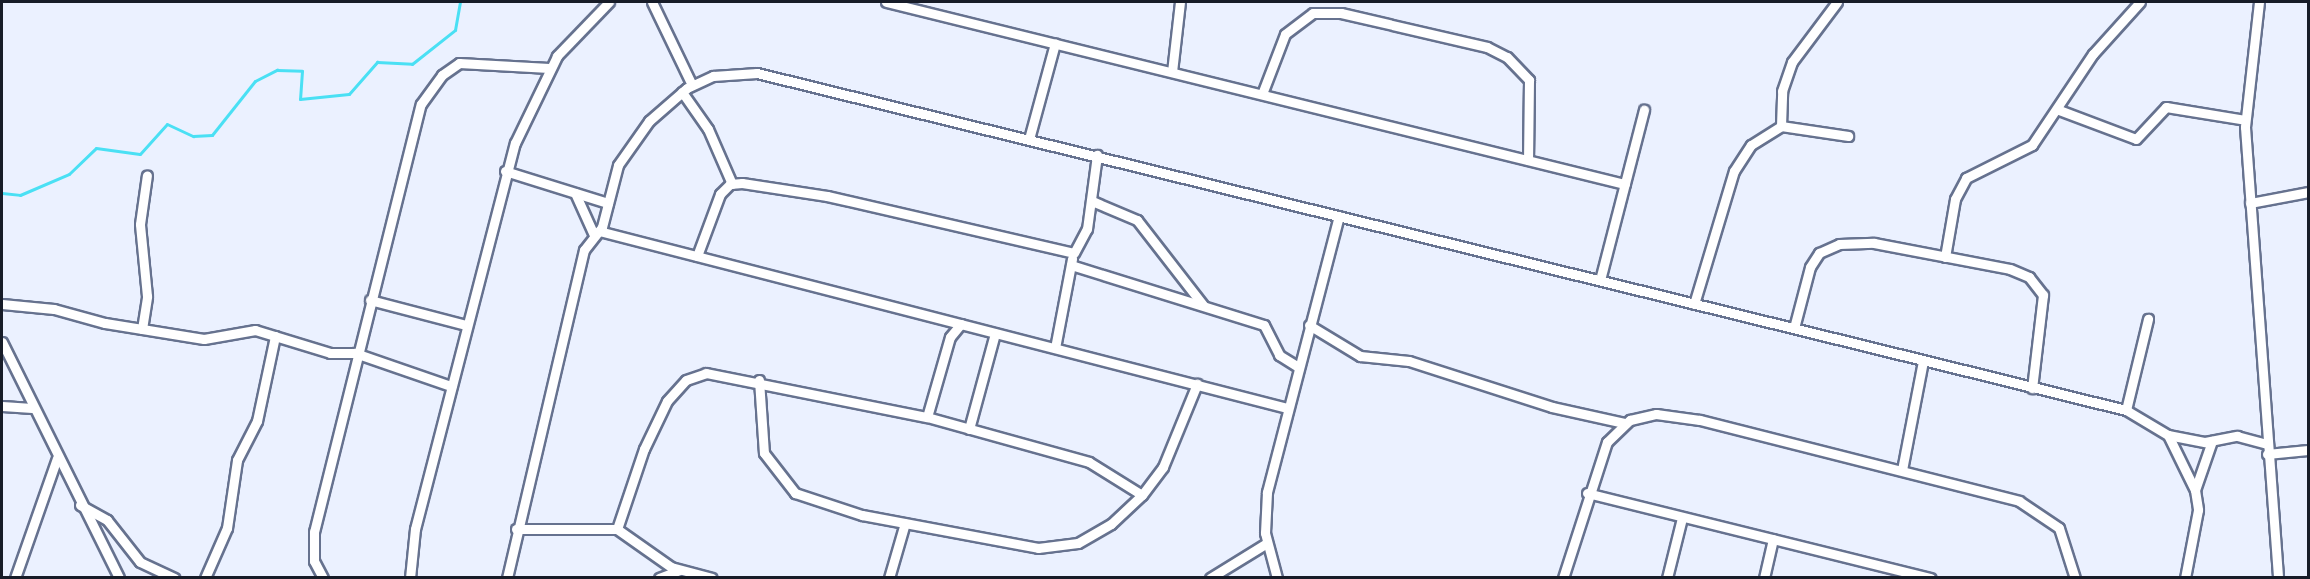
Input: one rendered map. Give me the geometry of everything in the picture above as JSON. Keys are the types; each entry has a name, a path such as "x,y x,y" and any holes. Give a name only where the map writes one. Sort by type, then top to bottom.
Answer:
{"street":[{"path":"410,578 415,528 506,171 549,68 609,2"},
{"path":"652,2 692,85"},
{"path":"886,2 1625,184"},
{"path":"1172,72 1180,2"},
{"path":"1781,126 1782,91 1792,62 1837,2"},
{"path":"1945,257 1955,199 1966,178 2022,152 2059,110 2093,54 2140,2"},
{"path":"2259,2 2245,120 2278,578"},
{"path":"1262,94 1285,34 1313,13 1341,14 1487,47 1507,57 1529,80 1528,160"},
{"path":"1029,139 1055,43"},
{"path":"323,578 314,561 314,532 356,353 414,124 434,84 466,62 549,68"},
{"path":"507,578 516,529 585,250 596,233 608,203 622,157 649,121 682,92 692,85 728,74 773,74 2126,411 2168,435 2212,441 2237,436 2267,449 2308,450"},
{"path":"682,92 708,129 732,184"},
{"path":"2059,110 2136,139 2166,107 2245,120"},
{"path":"1600,280 1644,111"},
{"path":"1694,303 1734,171 1751,146 1781,126 1848,136"},
{"path":"1055,348 1074,253 1087,229 1096,155"},
{"path":"506,171 608,203"},
{"path":"142,329 147,296 140,224 147,175"},
{"path":"732,184 827,196 1074,253"},
{"path":"697,256 716,202 732,184"},
{"path":"2250,203 2308,192"},
{"path":"574,193 596,233 697,256 1287,408"},
{"path":"1092,201 1137,220 1203,305"},
{"path":"1277,578 1267,543 1267,492 1287,408 1339,216"},
{"path":"1794,328 1810,267 1819,253 1839,244 1874,243 2010,269 2038,285 2045,314 2032,388"},
{"path":"1071,265 1267,327 1279,355 1298,367"},
{"path":"370,300 466,325"},
{"path":"2,304 54,309 142,329 204,339 242,329 275,336 330,353 356,353 451,386"},
{"path":"2126,411 2148,319"},
{"path":"927,417 950,337 961,324"},
{"path":"1309,325 1360,356 1409,361 1552,407 1624,423 1648,415 1684,417 1902,470 2040,511 2060,528 2075,578"},
{"path":"969,429 996,333"},
{"path":"205,578 227,528 237,460 257,421 275,336"},
{"path":"2,342 80,505 119,578"},
{"path":"1902,470 1923,361"},
{"path":"617,529 653,425 681,384 706,373 759,380 927,417 1089,462 1142,495"},
{"path":"759,380 764,453 788,488 822,505 1014,547 1058,548 1111,524 1142,495 1163,467 1197,384"},
{"path":"2,406 32,408"},
{"path":"1563,578 1597,459 1624,423"},
{"path":"2168,435 2195,490 2198,510 2185,578"},
{"path":"2195,490 2212,441"},
{"path":"15,578 57,458"},
{"path":"1587,493 1931,578"},
{"path":"80,505 107,520 140,562 174,578"},
{"path":"1667,578 1682,518"},
{"path":"889,578 905,523"},
{"path":"516,529 617,529 680,570 712,578"},
{"path":"1764,578 1773,539"},
{"path":"1210,578 1267,543"},
{"path":"659,578 680,570"}],"waterway":[{"path":"2,193 20,195 69,174 96,148 140,154 167,124 193,136 212,135 255,81 277,70 302,71 300,99 349,94 377,62 412,64 455,30 460,2"}]}
